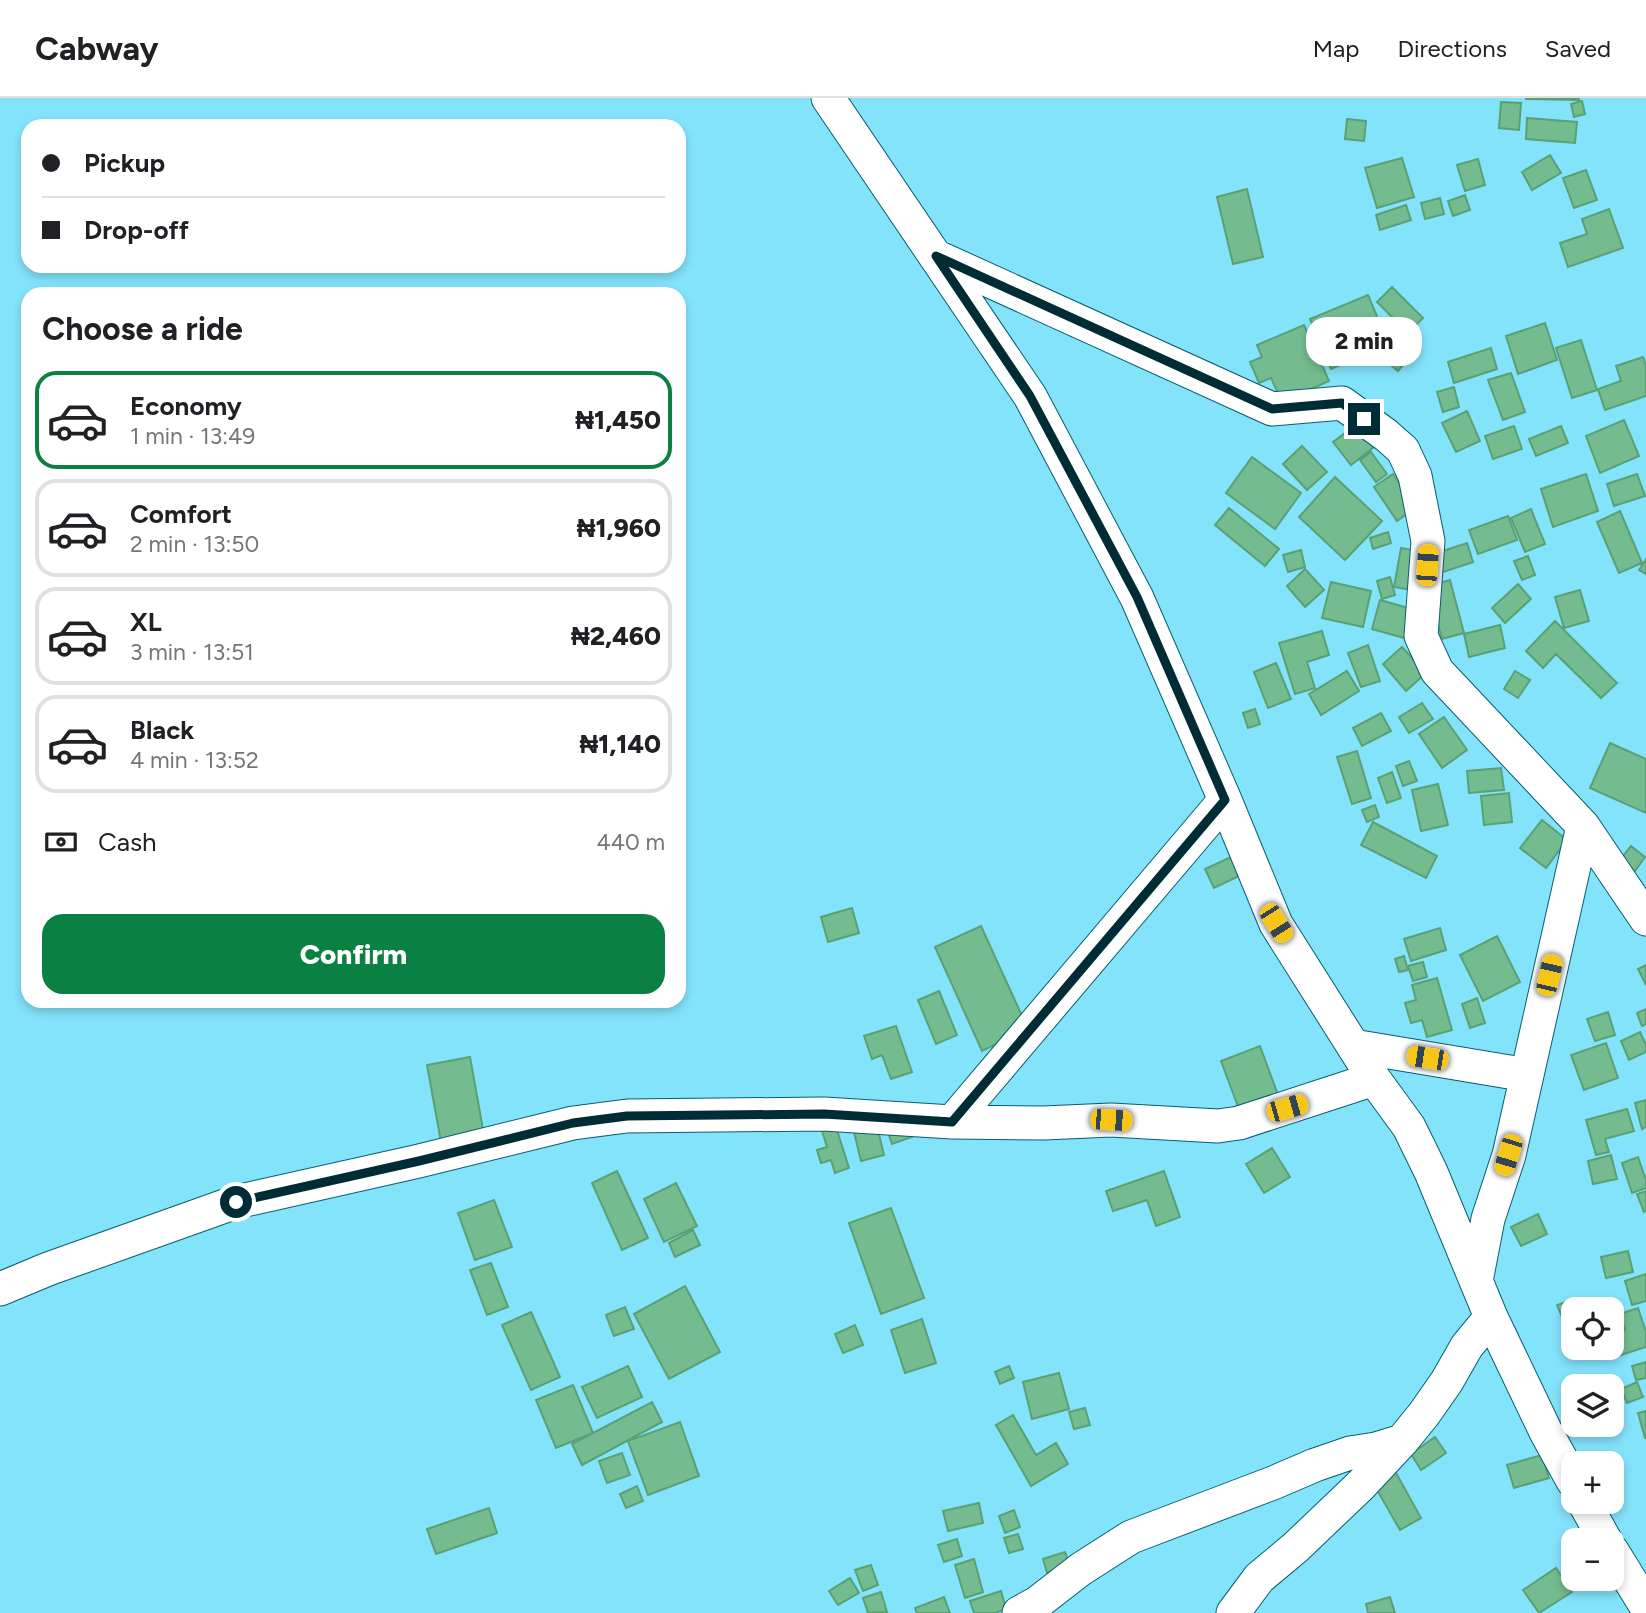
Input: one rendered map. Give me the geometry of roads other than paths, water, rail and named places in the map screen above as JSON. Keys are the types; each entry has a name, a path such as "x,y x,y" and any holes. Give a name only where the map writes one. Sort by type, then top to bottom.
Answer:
{"street":[{"path":"828,98 1043,419 1137,597 1276,923 1374,1079 1409,1127 1431,1172 1491,1317 1561,1459"},
{"path":"936,256 1272,409 1342,403 1403,450 1415,475 1428,541 1421,636 1437,671 1583,826 1646,919"},
{"path":"952,1122 1225,800"},
{"path":"1476,1281 1488,1219 1508,1155 1583,826"},
{"path":"1353,1046 1527,1075"},
{"path":"0,1289 48,1269 236,1202 573,1123 627,1116 824,1114 952,1122 1044,1123 1111,1120 1217,1126 1239,1123 1374,1079"},
{"path":"1233,1613 1259,1578 1343,1502 1402,1441 1447,1381 1467,1346 1491,1317"},
{"path":"1019,1613 1037,1603 1080,1569 1131,1537 1315,1465 1350,1453 1402,1441"},
{"path":"1624,1570 1646,1606"}]}
